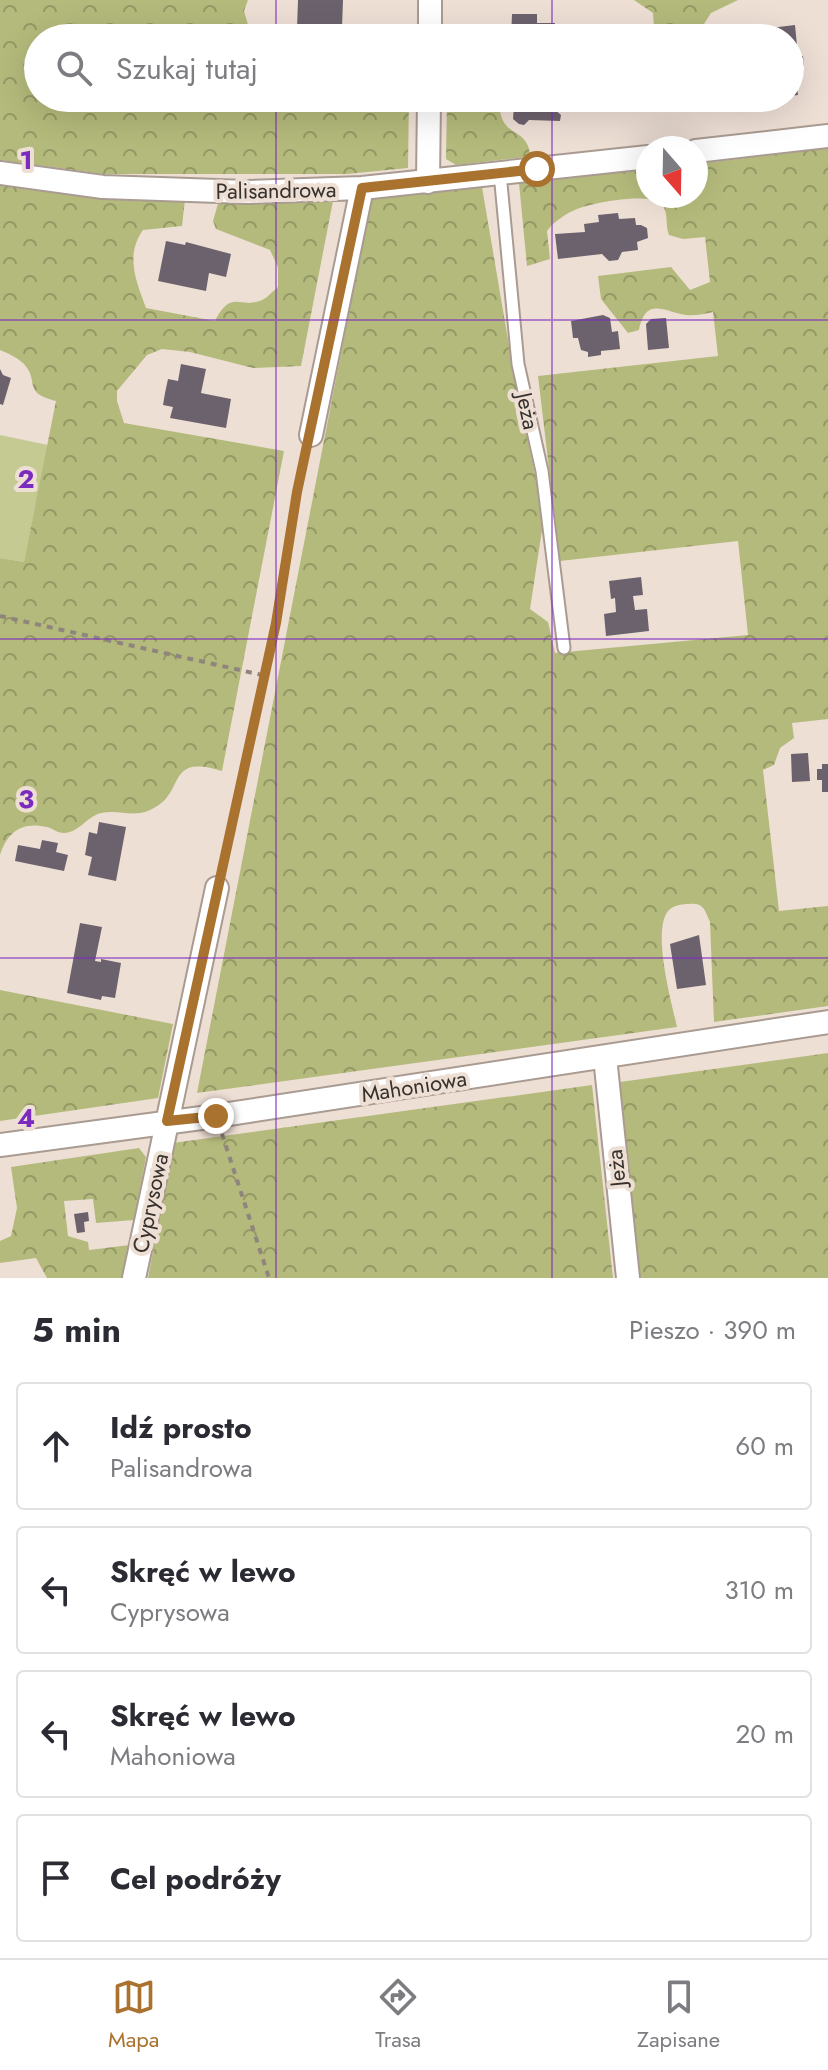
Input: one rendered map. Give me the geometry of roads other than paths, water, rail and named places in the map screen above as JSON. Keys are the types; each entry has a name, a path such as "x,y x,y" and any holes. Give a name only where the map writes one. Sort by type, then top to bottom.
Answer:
{"street":[{"path":"430,0 430,24"},
{"path":"428,182 429,112"},
{"path":"708,150 828,136"},
{"name":"Palisandrowa","path":"0,173 103,187 247,192 362,188 636,158"},
{"path":"311,435 362,188"},
{"name":"Cyprysowa","path":"134,1278 217,888"},
{"name":"Mahoniowa","path":"0,1145 216,1116 828,1022"},
{"name":"Jeża","path":"605,1057 628,1278"}],"lane":[{"name":"Jeża","path":"500,173 518,364 542,471 564,648"}]}
